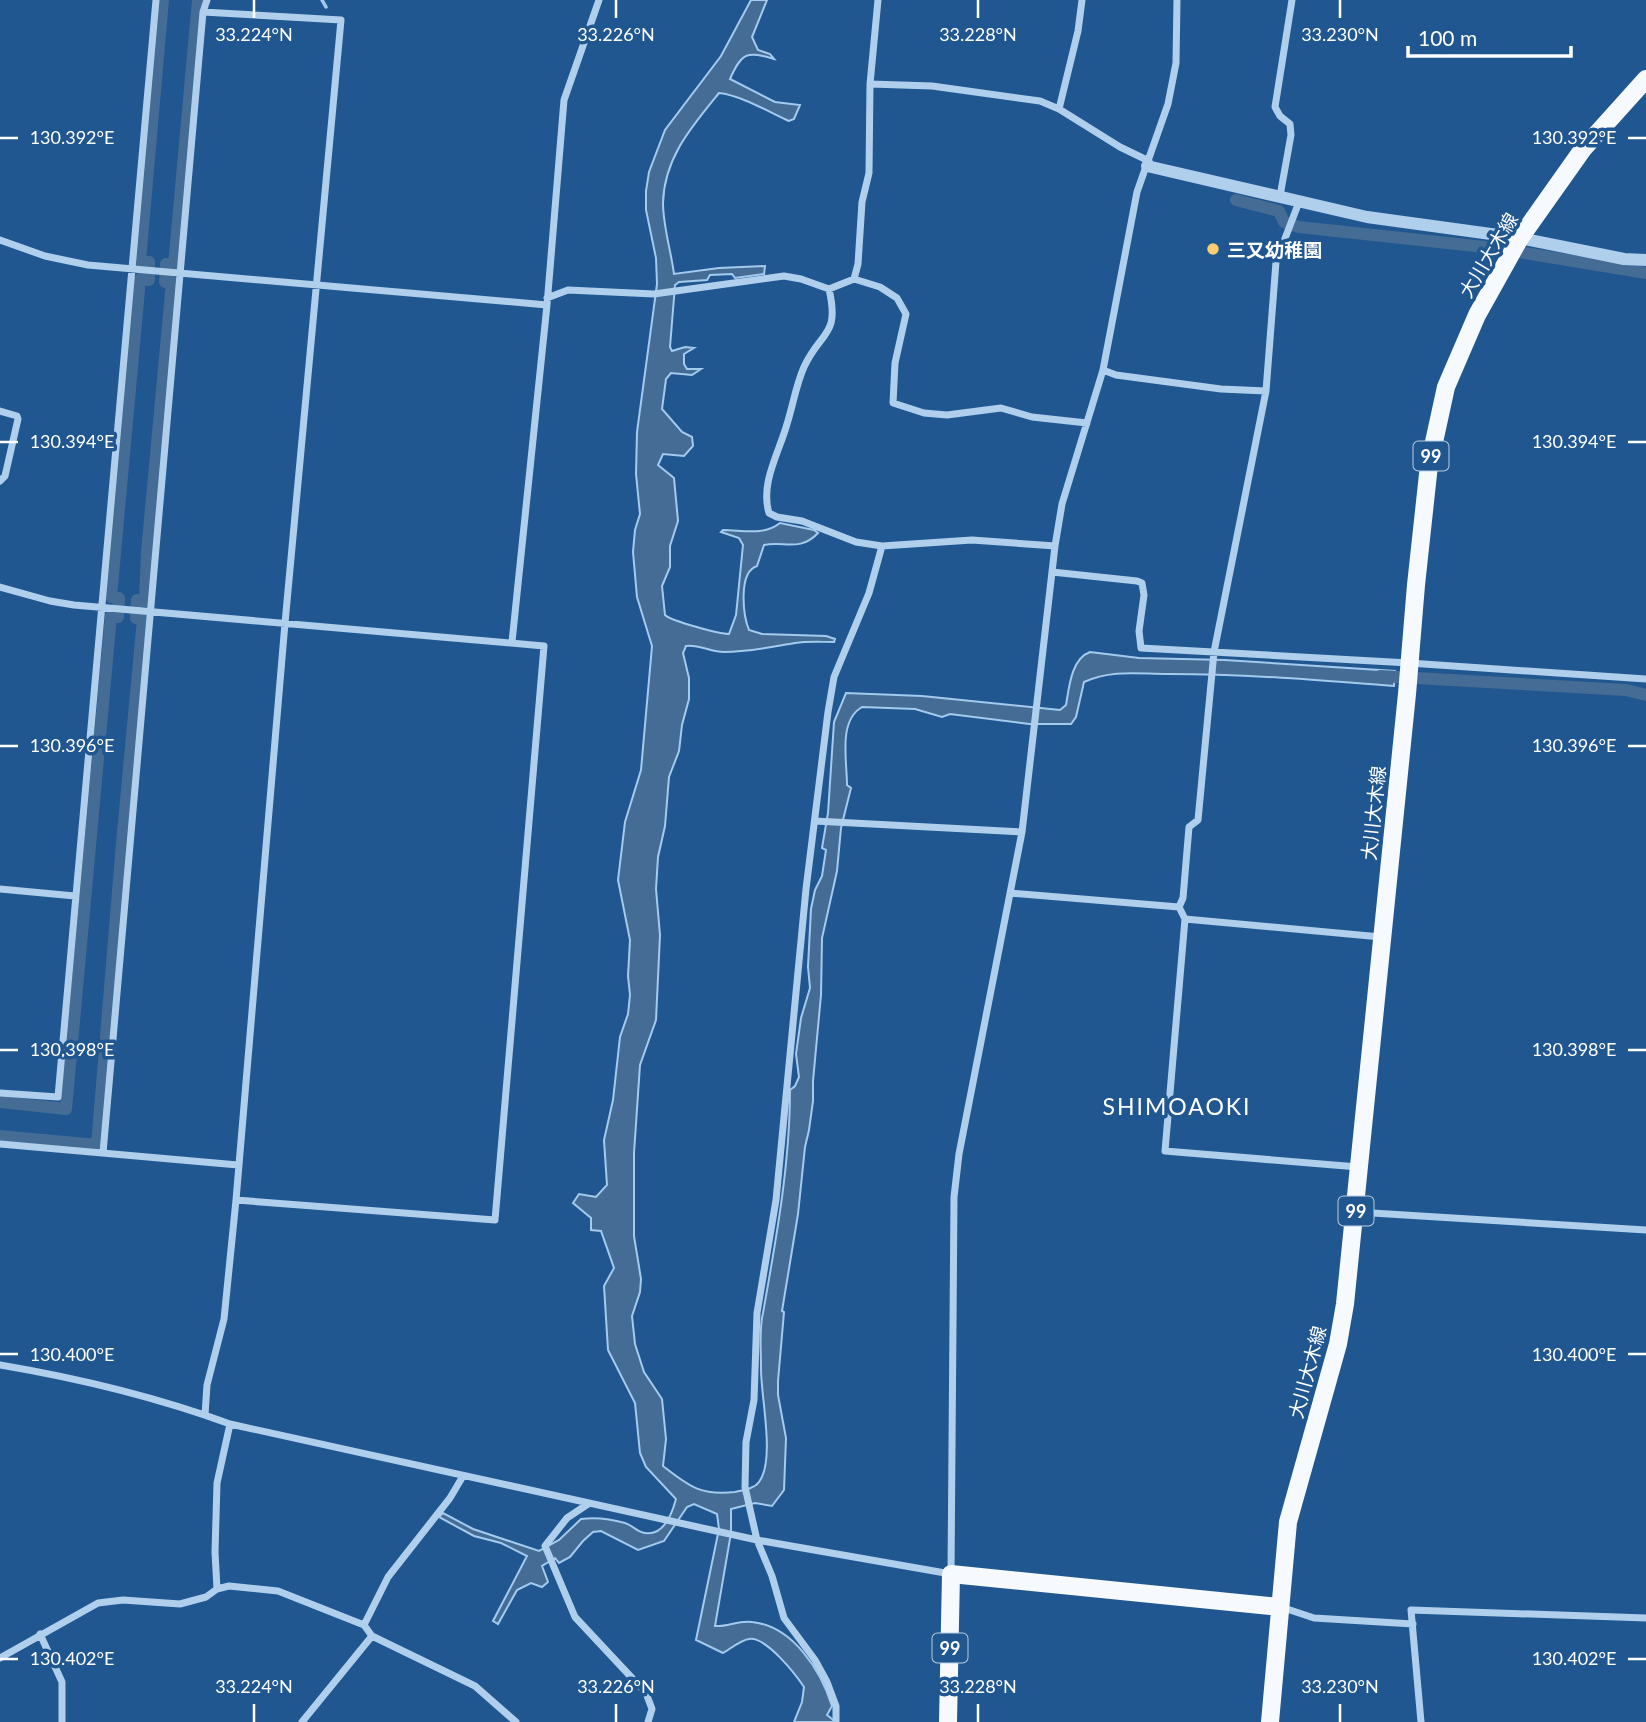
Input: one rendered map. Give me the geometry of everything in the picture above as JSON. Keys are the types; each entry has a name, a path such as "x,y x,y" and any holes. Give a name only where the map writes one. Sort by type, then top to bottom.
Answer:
{"main road":[{"name":"大川大木線","path":"1270,1722 1288,1522 1338,1344 1356,1212 1429,465 1446,387 1477,314 1520,240 1583,149 1646,79"},
{"path":"951,1574 1280,1607"},
{"name":"99","path":"948,1722 951,1574"}],"street":[{"path":"0,1093 58,1097 101,606 134,270 156,0"},
{"path":"103,1153 179,274 203,12 207,0"},
{"path":"512,642 547,302 564,100 599,0"},
{"path":"855,279 862,202 869,173 870,84 878,0"},
{"path":"1059,109 1078,31 1082,0"},
{"path":"0,1365 57,1375 230,1424 589,1504 757,1540 951,1574 954,1197 959,1154 1022,832 1062,504 1103,370 1137,192 1168,104 1176,62 1177,0"},
{"path":"1280,196 1291,135 1290,124 1280,116 1275,107 1292,0"},
{"path":"203,12 341,20 285,623 236,1200 224,1319 207,1385 205,1415"},
{"path":"870,84 902,84 1026,99 1059,109 1148,163 1299,202 1367,217 1624,259 1646,260"},
{"path":"1179,907 1183,898 1189,827 1198,820 1214,653 1266,391 1276,262 1299,202"},
{"path":"0,240 46,256 88,265 316,286 547,302 568,290 654,294 784,276 829,289 855,279 880,287 897,298 905,314 895,363 893,403 924,413 947,415 1001,408 1032,417 1087,423"},
{"path":"829,289 833,304 832,325 804,365 769,478 766,503 769,513 802,521 856,542 882,546 972,540 1055,546"},
{"path":"1103,370 1116,375 1221,389 1266,391"},
{"path":"0,411 17,416 18,419 5,476 0,481"},
{"path":"836,1722 836,1706 827,1682 815,1660 784,1618 772,1576 757,1540 745,1487 746,1442 756,1375 757,1313 776,1200 795,993 834,677 869,593 882,546"},
{"path":"1052,572 1142,583 1144,595 1139,631 1141,648 1646,679"},
{"path":"0,587 50,601 544,646 495,1220 236,1200"},
{"path":"818,821 1022,832"},
{"path":"0,889 75,895"},
{"path":"1010,893 1179,907"},
{"path":"1179,907 1185,919 1165,1151 1360,1167"},
{"path":"1185,919 1381,937"},
{"path":"0,1144 238,1165"},
{"path":"1356,1212 1646,1230"},
{"path":"217,1589 217,1483 230,1424"},
{"path":"363,1625 388,1577 450,1498 463,1476"},
{"path":"589,1504 567,1518 545,1546 575,1616 646,1693 652,1709 648,1722"},
{"path":"0,1658 99,1603 123,1600 180,1604 206,1597 217,1589 229,1586 278,1591 363,1625 372,1636 475,1686 516,1722"},
{"path":"1280,1607 1314,1618 1413,1624"},
{"path":"1421,1722 1411,1610 1646,1618"},
{"path":"40,1634 62,1682 62,1722"},
{"path":"302,1722 372,1636"}],"water":[{"path":"751,0 767,0 752,37 758,50 770,54 774,59 757,55 746,56 738,63 730,79 775,102 800,105 794,119 789,121 745,100 719,93 681,144 668,171 663,212 674,274 765,266 764,274 735,278 732,274 710,275 707,280 679,282 675,285 670,347 672,351 685,347 694,348 684,354 684,364 687,369 701,369 692,375 671,373 666,379 662,409 682,432 692,437 693,446 684,456 663,454 658,465 674,478 678,521 670,546 670,567 662,586 665,615 696,627 729,634 736,615 743,545 739,538 721,532 767,530 780,523 818,533 799,544 764,545 757,566 747,576 745,585 744,605 749,630 762,634 826,636 835,639 834,642 800,642 733,652 686,646 683,653 689,678 689,699 679,751 669,777 665,826 658,857 656,889 660,935 656,1020 640,1065 634,1153 634,1236 641,1279 640,1292 632,1316 635,1344 644,1372 662,1399 666,1439 663,1466 696,1488 723,1493 751,1488 759,1482 764,1472 767,1443 761,1378 761,1326 785,1174 790,1090 799,1077 796,1054 801,1018 810,988 808,967 811,909 815,890 822,876 826,850 822,848 828,813 834,722 846,693 922,696 1060,710 1066,705 1075,667 1090,652 1139,658 1225,660 1395,671 1394,686 1253,676 1136,673 1105,675 1084,682 1076,717 1071,724 1029,724 950,714 942,717 915,709 862,707 854,713 847,731 845,753 847,785 851,788 841,828 837,871 822,938 821,995 813,1101 782,1311 778,1395 786,1438 784,1490 772,1506 755,1503 731,1509 731,1533 715,1626 752,1622 767,1625 792,1641 813,1665 821,1679 832,1706 827,1715 836,1722 794,1722 802,1702 804,1687 780,1657 764,1644 749,1639 723,1653 696,1640 719,1529 717,1514 694,1504 687,1507 664,1541 638,1550 601,1531 593,1532 570,1557 559,1563 555,1558 542,1566 548,1582 542,1587 531,1583 517,1590 498,1624 493,1621 527,1556 501,1543 474,1536 439,1517 443,1513 473,1529 539,1551 559,1540 581,1519 609,1519 628,1524 642,1532 652,1533 666,1523 676,1499 646,1467 640,1453 635,1403 608,1350 604,1286 614,1268 601,1231 591,1230 591,1218 573,1203 579,1194 596,1197 607,1185 604,1140 613,1100 620,1037 628,1014 630,995 630,940 618,880 625,822 641,770 652,646 637,597 633,552 640,514 636,474 637,432 657,284 656,258 646,210 646,191 649,172 665,130 721,56"}],"waterway":[{"path":"0,1102 66,1109 111,616 118,617 119,598 111,597 140,279 149,280 149,262 140,261 163,0"},
{"path":"0,1136 97,1145 143,619 136,618 137,600 145,601 147,552 172,282 165,282 166,264 174,265 198,0"},
{"path":"322,0 326,7"},
{"path":"1236,200 1279,211 1284,222 1299,227 1494,248 1646,273"},
{"path":"1380,676 1626,690 1646,695"}],"place":[{"name":"三又幼稚園","path":"1213,249"}],"district":[{"name":"SHIMOAOKI","path":"1177,1106"}]}
